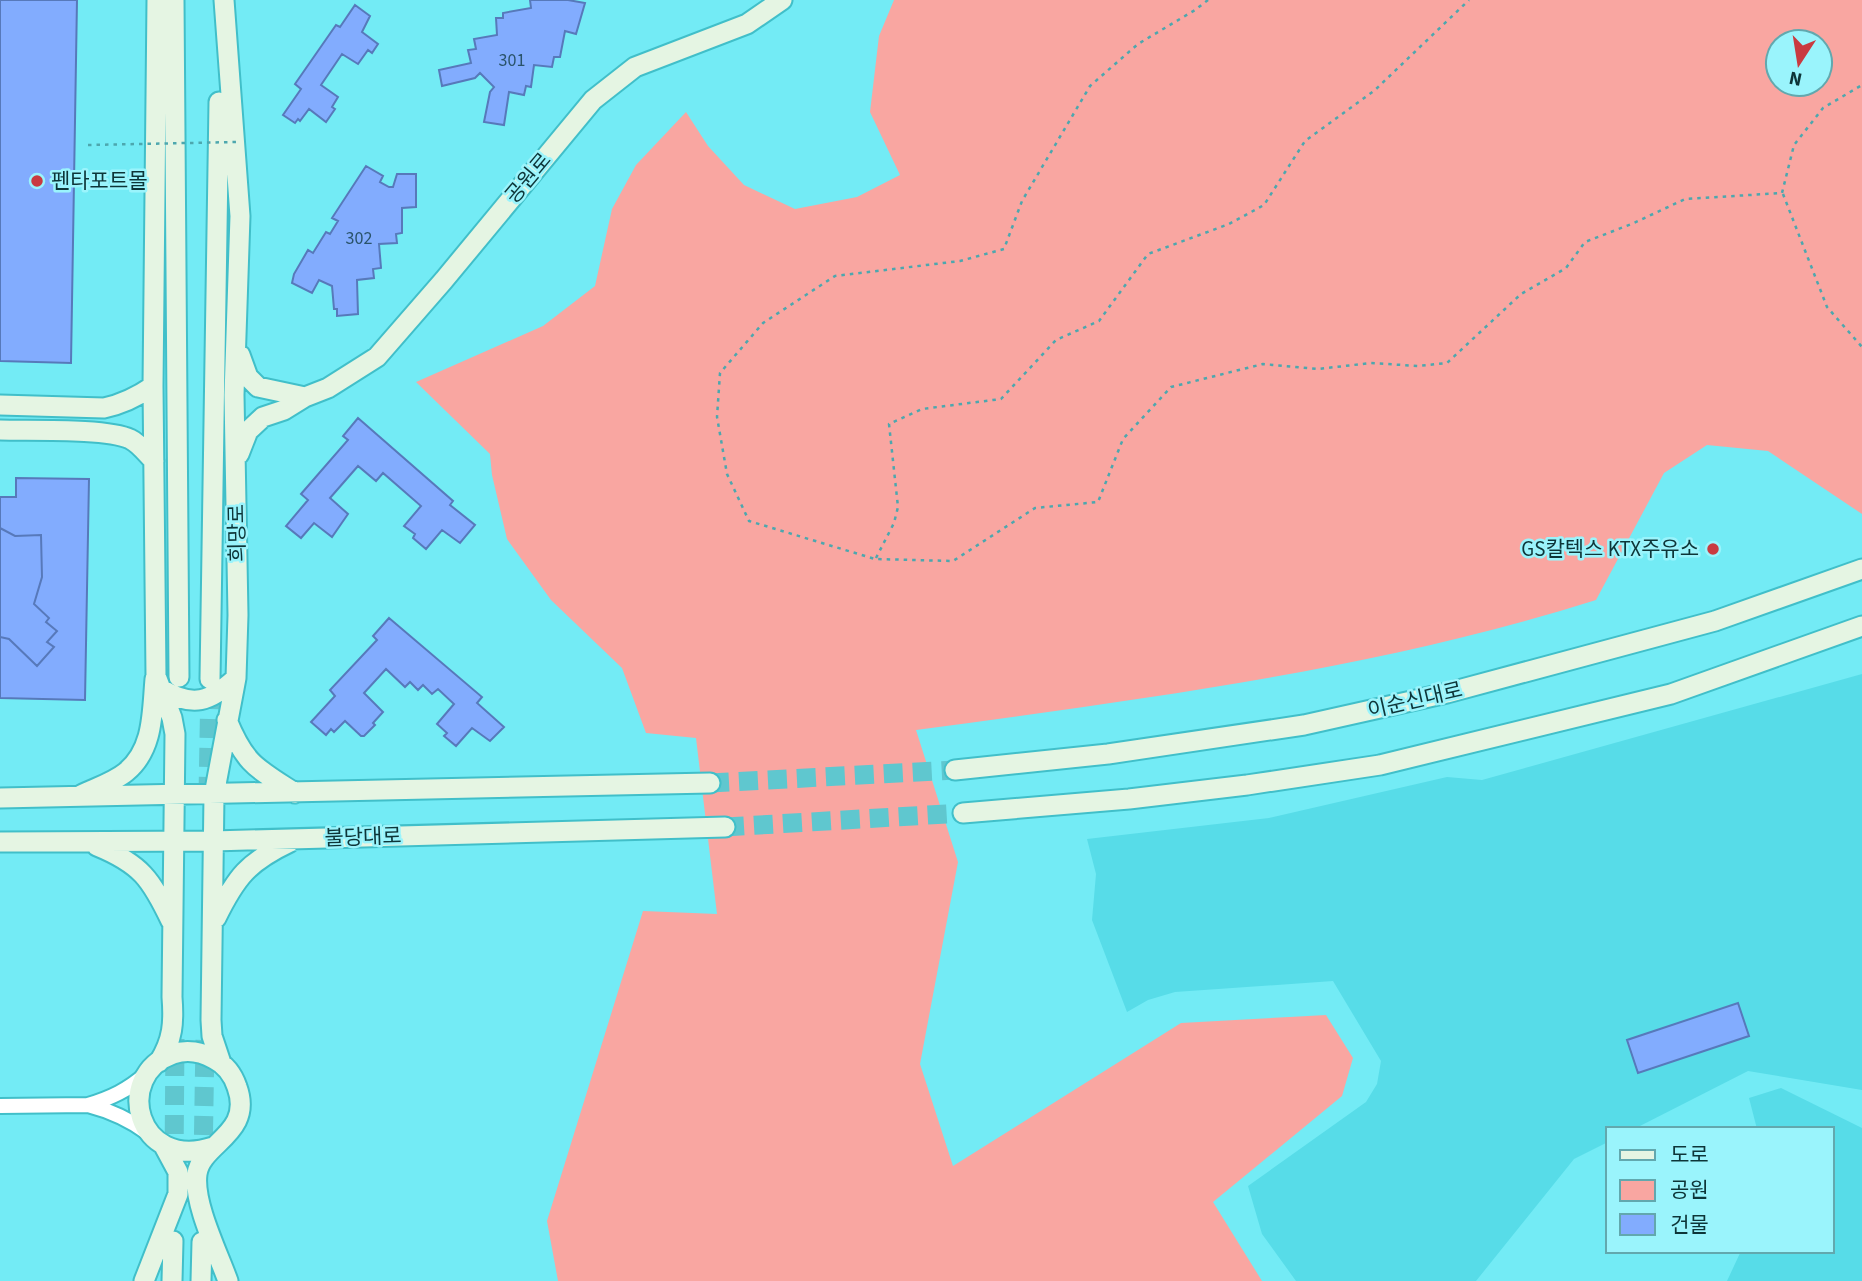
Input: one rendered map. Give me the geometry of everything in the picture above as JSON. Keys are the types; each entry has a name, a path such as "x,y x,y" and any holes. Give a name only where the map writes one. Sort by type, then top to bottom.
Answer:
{"main road":[{"path":"74,798 124,773 143,755 158,683 153,386 157,0"},
{"path":"174,0 179,677"},
{"name":"희망로","path":"221,1062 212,1036 214,795 236,678 235,341 240,216 224,0"},
{"name":"공원로","path":"236,462 248,431 263,417 284,410 305,397 328,388 377,356 444,280 593,100 635,67 747,24 782,0"},
{"path":"210,679 219,87 224,23"},
{"path":"235,341 248,377 258,387 305,397"},
{"path":"0,405 104,408 119,405 153,386"},
{"path":"0,430 87,432 131,439 154,461"},
{"name":"이순신대로","path":"955,770 1108,754 1304,725 1422,699 1715,621 1862,569"},
{"path":"963,813 1129,799 1380,765 1671,694 1862,626"},
{"path":"158,683 174,697 187,700 207,699 218,695 236,678"},
{"path":"144,1281 178,1194 178,1172 142,1121 139,1105 140,1088 167,1049 174,1021 175,734 172,718 158,683"},
{"path":"227,720 239,747 255,767 295,793"},
{"path":"0,798 710,783"},
{"name":"불당대로","path":"0,842 174,842 725,827"},
{"path":"212,925 231,887 260,856 295,839"},
{"path":"86,842 126,858 156,888 173,926"},
{"path":"153,1068 174,1054 190,1051 206,1054 221,1062 232,1075 239,1090 240,1107 236,1123 226,1137 213,1147 197,1171 197,1195 228,1281"},
{"path":"158,1141 180,1152 197,1152 213,1147"},
{"path":"173,1241 173,1281"},
{"path":"201,1281 202,1242"}],"street":[{"path":"88,1105 111,1098 132,1087 153,1068"},
{"path":"0,1106 88,1105 111,1111 131,1121 158,1141"}],"path":[{"path":"1208,0 1138,44 1090,86 1022,201 1004,249 960,261 835,276 763,323 720,373 716,417 727,474 749,521 875,559 953,561 1035,508 1098,502 1123,439 1171,387 1263,364 1318,369 1371,363 1418,366 1447,363 1521,294 1566,268 1585,242 1685,199 1782,193"},
{"path":"875,559 894,523 898,506 889,424 922,409 1001,400 1056,340 1099,321 1148,254 1229,224 1264,205 1306,141 1375,90 1469,0"},
{"path":"1862,85 1823,108 1794,145 1782,193 1827,307 1862,347"},
{"path":"88,145 237,142"}],"shaded area":[{"path":"1862,674 1862,1090 1748,1071 1638,1127 1606,1127 1606,1143 1574,1159 1476,1281 1296,1281 1262,1234 1248,1186 1366,1102 1377,1084 1381,1061 1333,981 1175,992 1148,1000 1127,1012 1092,920 1096,874 1087,839 1269,818 1447,777 1482,780"},
{"path":"1781,1088 1862,1128 1862,1281 1727,1281 1740,1253 1834,1253 1834,1127 1756,1127 1749,1098"}],"green space":[{"path":"894,0 1862,0 1862,514 1768,451 1707,445 1664,473 1596,600 1513,624 1344,664 1173,694 916,730 958,862 920,1064 953,1166 1181,1023 1326,1015 1353,1058 1342,1096 1213,1202 1262,1281 558,1281 547,1221 643,911 717,914 696,738 646,733 622,668 551,600 507,539 492,475 490,454 416,382 543,326 595,286 612,209 636,165 686,112 708,146 744,185 795,209 857,197 900,175 870,112 879,36"}],"building":[{"name":"펜타포트몰","path":"0,0 77,0 71,363 0,361"},
{"path":"530,0 585,3 576,34 565,31 560,57 554,57 552,67 534,65 531,87 526,86 524,95 509,92 504,125 484,122 490,92 494,87 480,73 475,78 442,86 439,70 471,63 468,50 476,49 474,39 497,35 496,18 503,18 503,13 531,8"},
{"path":"355,5 370,16 362,32 378,44 372,53 368,50 358,64 342,54 321,85 338,97 332,107 335,109 326,122 309,109 300,121 298,119 295,123 283,115 301,89 295,84 336,25 340,27"},
{"path":"366,166 383,176 380,182 389,187 393,187 397,174 416,174 416,207 402,208 402,233 396,234 397,243 379,244 381,268 373,269 374,278 357,280 358,314 337,316 332,286 319,280 312,293 292,283 294,274 308,250 313,253 326,232 330,234 338,221 332,218"},
{"path":"358,418 453,501 450,505 475,525 460,543 442,530 426,549 413,538 415,534 404,526 421,506 383,473 376,481 358,466 330,498 348,514 332,537 314,523 301,538 286,526 308,500 301,494 348,440 343,436"},
{"path":"16,478 89,479 85,700 0,698 0,497 16,497"},
{"path":"0,528 15,536 41,535 42,577 34,604 49,618 46,622 57,631 47,642 54,647 37,666 9,639 0,637"},
{"path":"389,618 482,697 477,703 504,727 490,741 472,728 456,746 444,736 447,733 437,724 454,704 438,689 432,694 423,685 418,690 410,682 405,687 386,669 364,693 383,712 364,736 345,721 334,732 331,729 326,735 311,722 335,696 330,690 377,640 373,636"},
{"path":"1738,1003 1749,1036 1638,1073 1627,1040"}],"tunnel":[{"path":"208,796 210,683"},
{"path":"710,783 955,770"},
{"path":"725,827 963,813"},
{"path":"174,1163 175,1039"},
{"path":"203,1164 205,1040"}],"place":[{"name":"펜타포트몰","path":"37,181"},
{"name":"GS칼텍스 KTX주유소","path":"1713,549"}]}
